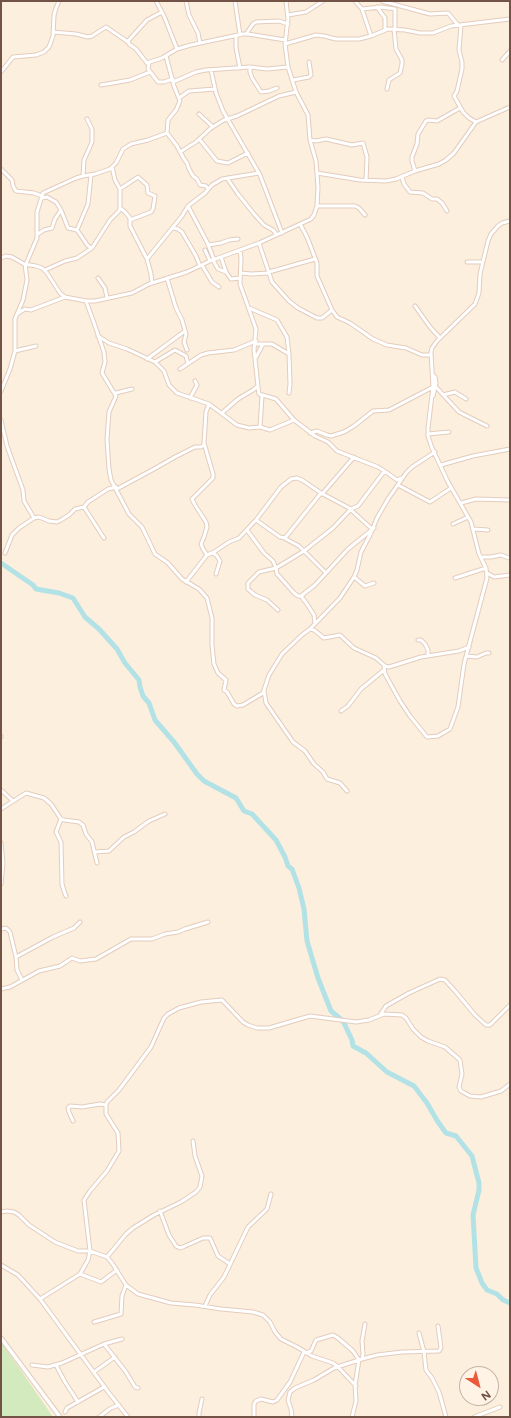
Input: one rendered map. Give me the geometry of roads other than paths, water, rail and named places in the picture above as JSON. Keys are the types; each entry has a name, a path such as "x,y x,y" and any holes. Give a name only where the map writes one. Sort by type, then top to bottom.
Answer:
{"street":[{"path":"1,72 13,57 30,56 44,52 49,48 53,32 54,16 59,1"},
{"path":"156,1 162,12 176,49"},
{"path":"186,1 189,15 198,33 200,43"},
{"path":"235,1 240,35"},
{"path":"1,258 6,256 12,257 25,264 36,266 45,270 60,293 65,297 86,301 100,300 132,293 152,283 187,272 212,260 282,233 311,219 317,206 318,187 316,161 310,140 308,115 296,92 288,67 285,42 288,24 286,1"},
{"path":"288,15 306,12 323,1"},
{"path":"355,1 362,9 371,36"},
{"path":"382,1 395,7"},
{"path":"376,7 385,18 386,29"},
{"path":"362,9 395,7 419,10 430,14 448,14 460,25 459,50 462,69 457,91 454,96 460,108 467,116 476,122"},
{"path":"387,89 389,80 400,72 402,64 402,60 396,49 394,29 395,7"},
{"path":"128,42 147,20 162,12"},
{"path":"149,63 166,56 176,49 246,34 285,42 316,35 350,40 371,36 386,29 433,33 447,27 491,20 510,19"},
{"path":"246,34 256,22 279,21 288,24"},
{"path":"53,32 76,34 88,37 106,27 128,42 138,51 146,62 149,63"},
{"path":"236,36 236,48 240,68"},
{"path":"502,60 505,59 510,51"},
{"path":"166,56 180,101 179,106 168,122 167,133 188,163 189,169 200,185 206,186 208,189"},
{"path":"293,80 309,77 311,75 308,62"},
{"path":"149,63 148,67 150,72 158,82 173,80 206,70 250,67 267,69 288,67"},
{"path":"250,67 252,78 261,92 277,88"},
{"path":"211,70 215,89 227,119 248,153 258,173 282,233"},
{"path":"101,85 130,80 150,72"},
{"path":"179,98 189,91 215,89"},
{"path":"180,152 200,140 213,127 227,119 237,116 279,96 296,92"},
{"path":"317,173 354,180 392,180 402,177 415,171 439,164 453,156 476,122 510,107"},
{"path":"415,171 412,157 416,148 418,134 427,120 437,121 460,108"},
{"path":"199,114 213,127"},
{"path":"83,176 84,160 92,142 92,129 87,118"},
{"path":"1,391 10,369 15,351 16,314 23,300 27,280 25,264 36,242 38,234 37,212 42,197 46,192 83,176 103,172 112,167 116,163 120,153 126,147 167,133"},
{"path":"310,140 316,141 326,139 352,145 363,143 367,157 366,180"},
{"path":"200,140 217,161 228,163 248,153"},
{"path":"45,270 77,258 92,248 110,220 120,208 120,189 115,180 112,167"},
{"path":"1,169 12,180 16,191 34,193 42,197 47,197 59,205 68,228 77,230 88,246 92,248"},
{"path":"147,259 173,228 188,206 208,189 220,180 258,173"},
{"path":"77,230 88,204 90,175"},
{"path":"120,189 138,177 147,186 148,193 155,196 152,212 130,220"},
{"path":"402,177 404,184 410,192 423,193 432,199 437,199 442,203 447,211"},
{"path":"227,178 264,224 273,230 277,235"},
{"path":"188,206 208,245 212,260"},
{"path":"317,206 355,206 360,208 365,215"},
{"path":"120,208 125,212 130,220 130,226 147,259 152,275 152,283"},
{"path":"38,234 44,230 52,228 55,219 61,210"},
{"path":"384,665 387,678 410,716 427,737 433,737 444,733 451,727 458,707 466,656 487,582 486,570 473,529 461,503 451,488 428,434 434,387 431,355 432,348 440,338 475,304 487,244 491,234 500,225 510,221"},
{"path":"300,224 307,237 318,268 317,276 332,310 339,318 350,323 373,339 393,347 406,348 422,355 431,355"},
{"path":"173,228 182,232 212,282 219,287"},
{"path":"208,245 238,239"},
{"path":"258,243 270,278 288,301 320,319 332,310"},
{"path":"205,250 219,269 226,272"},
{"path":"240,250 242,258 240,278 242,291 256,329 255,359 258,392"},
{"path":"221,257 226,272 231,279 240,278"},
{"path":"241,273 251,274 269,272 315,259"},
{"path":"467,262 483,262"},
{"path":"98,278 105,288 107,298"},
{"path":"167,278 178,313 182,320 186,336 184,342 187,350"},
{"path":"16,314 65,297"},
{"path":"86,301 105,358 102,373 116,394 116,399 109,412 107,443 110,477 129,514 142,527 155,554 168,563 186,582 199,589 207,598 212,618 214,664 218,672 226,680 224,690 227,692 232,702 237,706 243,705 264,691"},
{"path":"415,306 430,328 440,338"},
{"path":"249,308 277,320 287,337 290,384 288,393"},
{"path":"147,359 185,331"},
{"path":"97,335 109,343 127,349 155,362 164,371 172,388 180,395 209,404 237,425 249,428 260,427 270,430 294,420"},
{"path":"180,369 201,355 234,350 255,342 272,344 289,354"},
{"path":"255,359 263,344"},
{"path":"15,351 36,346"},
{"path":"155,362 176,350 186,356 188,364"},
{"path":"190,398 196,386 195,381"},
{"path":"222,413 238,399 258,386"},
{"path":"434,387 462,414 487,426"},
{"path":"310,433 317,431 331,436 344,432 373,411 389,410 434,387"},
{"path":"116,394 132,389"},
{"path":"253,390 262,396 276,400 294,420 310,433 328,442 337,451 382,468 394,479 397,480 402,478"},
{"path":"443,395 454,391 466,399"},
{"path":"260,427 262,396"},
{"path":"207,555 201,544 207,526 206,522 192,499 213,478 204,445 206,412 209,404"},
{"path":"1,420 7,446 23,490 24,501 34,518"},
{"path":"428,434 449,432"},
{"path":"5,554 12,535 19,528 34,518 39,517 56,522 66,517 75,509 84,507 105,491 116,488 175,457 204,445"},
{"path":"441,465 473,456 510,450"},
{"path":"347,791 340,783 327,780 323,772 314,764 305,751 295,744 266,704 264,691 269,675 282,654 333,606 354,577 361,552 388,499 402,478 412,467 435,452"},
{"path":"283,538 286,537 354,457"},
{"path":"278,610 267,600 253,594 247,586 248,583 259,572 276,568 304,551 333,528 351,510 358,506 381,474 386,472"},
{"path":"186,582 207,555 239,538 256,520 281,487 291,479 297,478 302,480 351,510 373,528"},
{"path":"398,484 430,502 451,488"},
{"path":"461,503 476,499 510,500"},
{"path":"84,507 104,538"},
{"path":"452,524 468,517"},
{"path":"256,520 283,538 299,546 325,572"},
{"path":"301,596 315,585 325,572 348,549 373,528"},
{"path":"473,529 488,530"},
{"path":"247,530 264,553 273,561 277,574 294,593 301,596 314,615 315,624"},
{"path":"212,553 217,556 220,561 216,574"},
{"path":"481,557 491,558 501,555 509,558"},
{"path":"486,570 494,577 510,576"},
{"path":"455,578 486,570"},
{"path":"354,577 366,586 374,583"},
{"path":"310,629 314,630 324,638 340,635 354,648 376,658 389,668 428,655 459,651 469,647"},
{"path":"418,640 421,640 426,644 428,655"},
{"path":"466,656 477,657 490,653"},
{"path":"341,711 348,706 361,689 384,670"},
{"path":"1,790 13,801"},
{"path":"1,809 26,793 39,796 48,801 61,819 81,823 92,842 97,863"},
{"path":"95,852 109,851 124,837 149,821 165,814"},
{"path":"61,819 57,829 57,834 61,842 62,884 66,896"},
{"path":"1,843 3,863 1,884"},
{"path":"16,957 53,937 74,928 80,922"},
{"path":"1,989 10,987 38,971 60,966 72,958 80,961 96,959 131,939 152,939 208,922"},
{"path":"1,929 6,928 10,932 16,957 17,970 22,980"},
{"path":"380,1015 386,1006 409,993 440,979 444,980 486,1025 490,1024 510,1005"},
{"path":"40,1299 80,1274 88,1260 90,1251 84,1200 107,1171 119,1151 118,1133 106,1114 107,1102 119,1090 151,1048 164,1018 168,1014 183,1006 201,1002 222,1000 243,1022 257,1028 269,1028 310,1016 356,1022 369,1020 380,1015 387,1014 404,1016 421,1037 445,1047 455,1055 462,1064 462,1074 459,1087 461,1091 470,1096 488,1096 501,1091 510,1084"},
{"path":"74,1121 69,1112 68,1108 70,1106 82,1107 100,1104 106,1105"},
{"path":"107,1257 126,1234 133,1228 160,1211 190,1197 200,1187 202,1176 195,1156 193,1141"},
{"path":"206,1306 208,1298 222,1280 248,1227 267,1210 271,1194"},
{"path":"1,1208 7,1211"},
{"path":"160,1211 169,1235 176,1246 180,1248 203,1238 210,1238 219,1257 230,1264"},
{"path":"1,1212 14,1212 29,1225 55,1242 78,1251 90,1251 107,1257 126,1285 138,1294 172,1302 253,1312 263,1315 270,1322 273,1330 281,1339 338,1367 356,1386"},
{"path":"1,1265 18,1275 40,1299 104,1387 128,1417"},
{"path":"80,1274 101,1282 117,1270"},
{"path":"94,1322 120,1314 122,1296 126,1285"},
{"path":"352,1417 356,1401 356,1386 360,1360 363,1354 362,1343 365,1324"},
{"path":"292,1417 288,1400 290,1392 338,1367 377,1355 402,1352 435,1352 441,1350 438,1326"},
{"path":"418,1334 424,1352 426,1370 439,1392 446,1417"},
{"path":"305,1352 311,1351 316,1340 333,1335 351,1349 360,1360"},
{"path":"1,1338 60,1417"},
{"path":"32,1365 44,1367 56,1365 104,1344 122,1339"},
{"path":"104,1344 126,1372 135,1387 138,1388"},
{"path":"254,1417 254,1404 256,1400 261,1399 273,1402 277,1400 290,1382 305,1352"},
{"path":"94,1372 115,1357"},
{"path":"56,1365 78,1402"},
{"path":"65,1412 66,1409 104,1387"},
{"path":"199,1417 202,1399"},
{"path":"99,1417 109,1409 119,1405"},
{"path":"474,1417 500,1407"}],"waterway":[{"path":"1,563 33,585 36,589 59,593 73,598 85,617 99,629 117,649 125,663 139,680 143,696 149,703 155,720 174,742 197,774 204,781 236,798 244,811 252,814 276,840 288,866 292,869 299,888 304,909 307,941 318,978 331,1011 343,1021 352,1040 353,1046 366,1053 387,1072 414,1086 446,1133 456,1136 472,1156 479,1183 479,1190 473,1215 476,1268 482,1283 487,1290 497,1294 503,1300 510,1303"}]}
